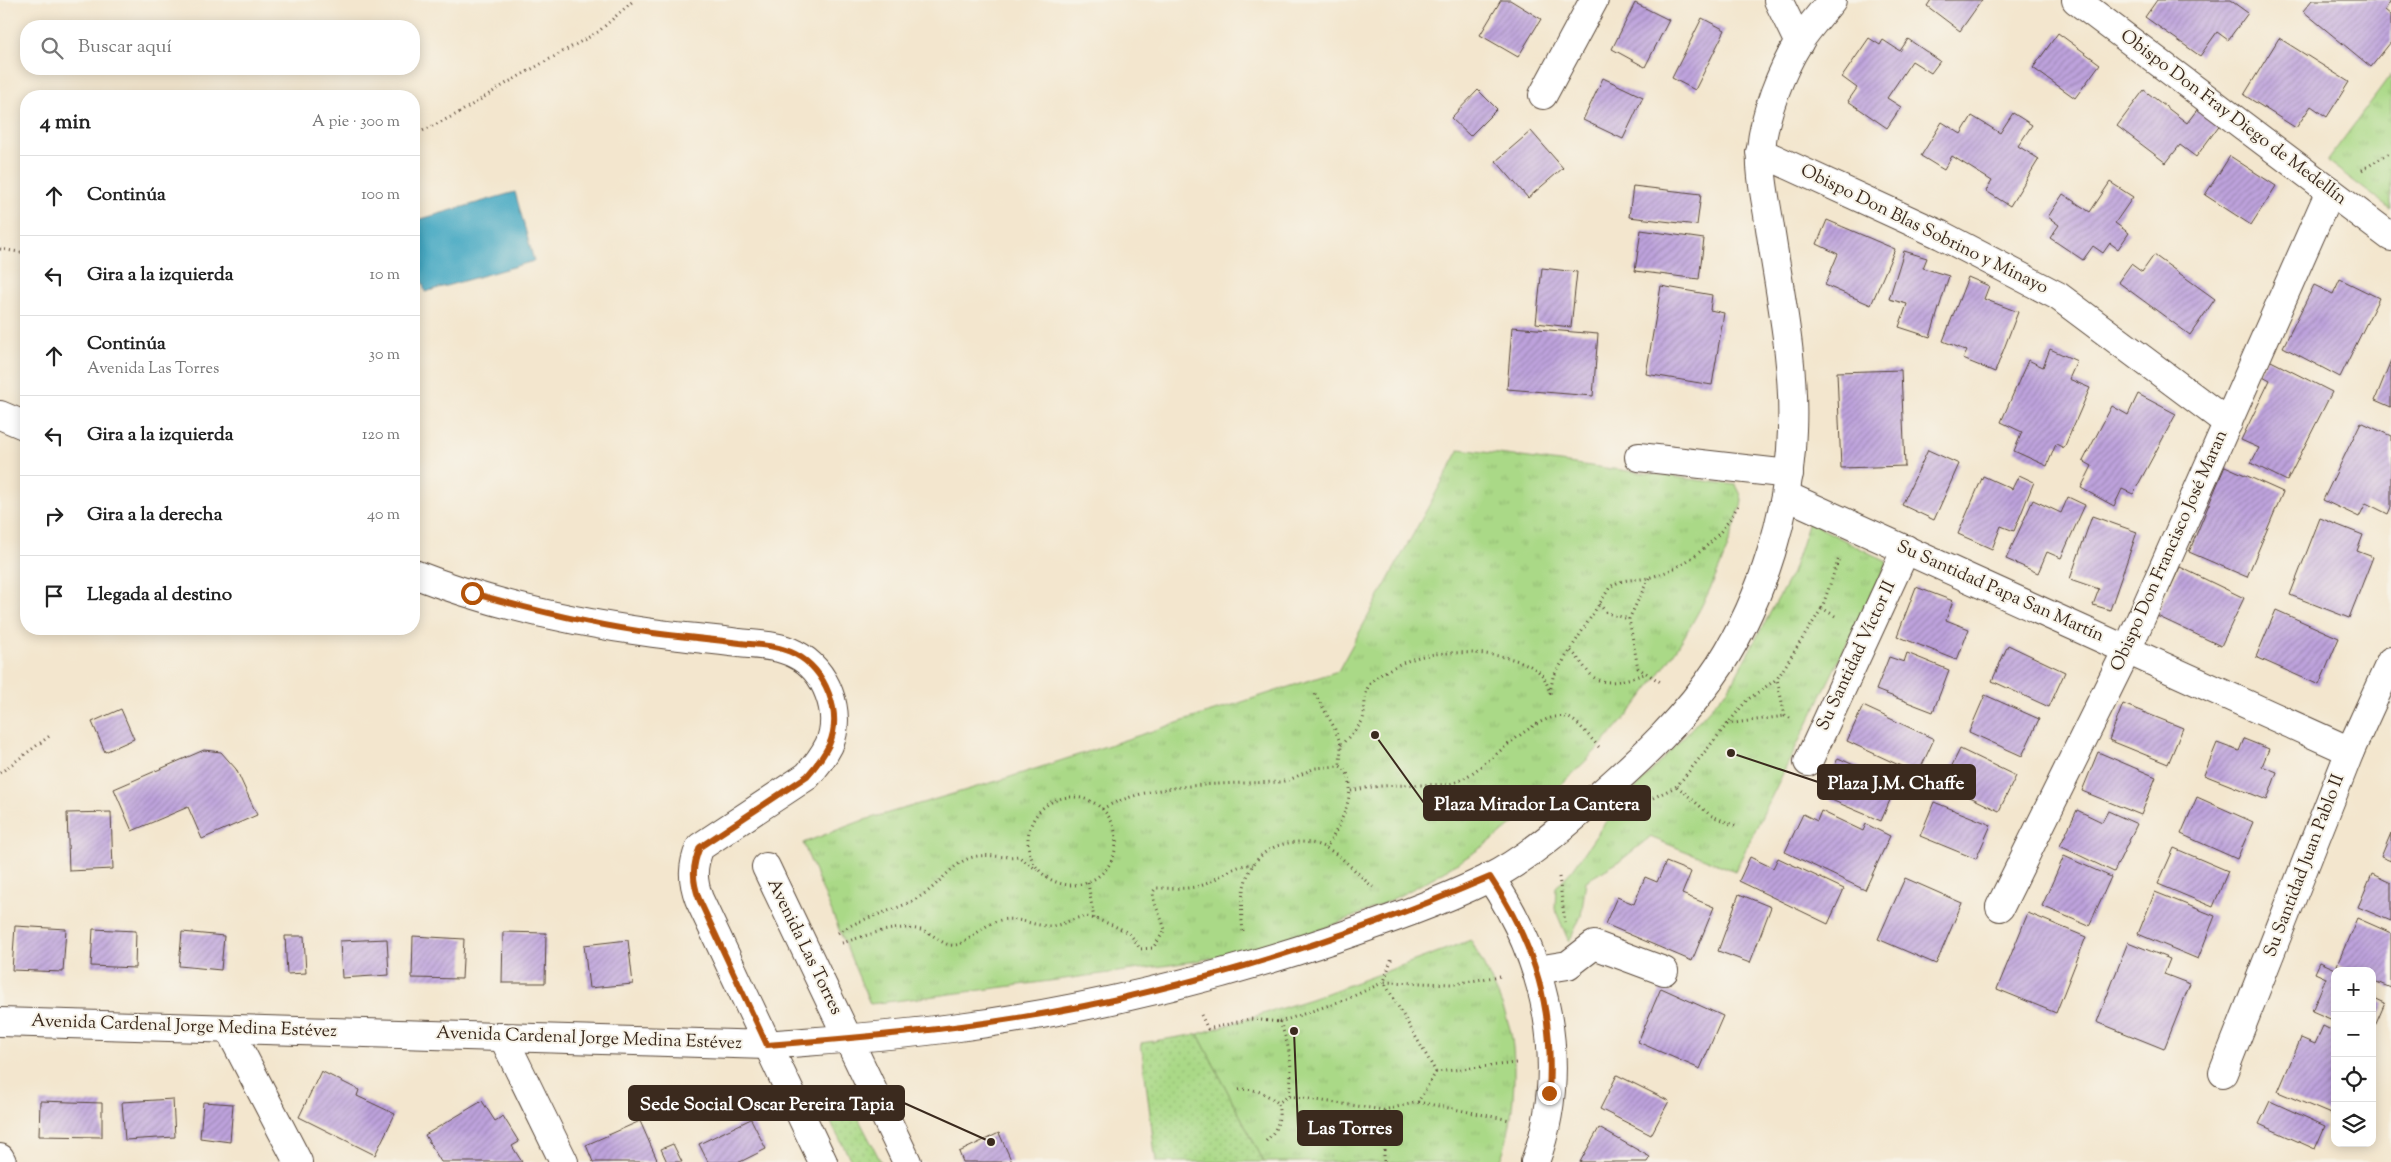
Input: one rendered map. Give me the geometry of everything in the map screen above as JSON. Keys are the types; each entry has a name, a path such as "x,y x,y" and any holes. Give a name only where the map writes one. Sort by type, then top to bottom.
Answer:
{"street":[{"path":"1543,95 1594,0"},
{"path":"1778,0 1799,43"},
{"name":"Avenida Cardenal Jorge Medina Estévez","path":"0,1022 767,1045 849,1039 950,1028 1050,1012 1186,982 1247,966 1356,931 1490,877 1550,837 1625,773 1660,738 1718,668 1735,639 1751,605 1775,537 1788,485 1793,391 1760,152 1774,95 1799,43 1832,0"},
{"name":"Obispo Don Fray Diego de Medellín","path":"2076,0 2391,237"},
{"name":"Obispo Don Blas Sobrino y Minayo","path":"1760,152 1941,235 2058,296 2228,423"},
{"name":"Obispo Don Francisco José Maran","path":"2000,907 2127,650 2330,191"},
{"path":"0,416 20,424"},
{"name":"Su Santidad Papa San Martín","path":"1639,457 1754,470 1788,485 1850,524 2350,751"},
{"name":"Su Santidad Víctor II","path":"1808,762 1906,549"},
{"path":"420,576 489,598 591,623 654,633 776,646 796,654 812,667 825,684 832,703 834,724 830,743 821,761 807,776 700,847 695,859 693,872 694,885 699,899 823,1162"},
{"name":"Su Santidad Juan Pablo II","path":"2223,1073 2350,751 2391,661"},
{"name":"Avenida Las Torres","path":"766,867 908,1162"},
{"path":"1490,877 1509,906 1537,970 1545,1000 1551,1060 1545,1126 1535,1162"},
{"path":"1537,970 1568,965 1594,945 1664,971"},
{"path":"229,1029 298,1162"},
{"path":"503,1037 564,1162"},
{"path":"0,1158 2,1162"}],"path":[{"path":"420,132 457,114 507,83 598,32 634,0"},
{"path":"0,249 20,252"},
{"path":"1341,745 1363,720 1364,698 1368,687 1376,677 1419,657 1464,654 1504,655 1527,662 1542,674 1550,693 1552,677 1610,587 1620,581 1649,578 1675,568 1700,552 1730,521 1754,470"},
{"path":"1647,801 1677,786 1747,700 1777,680 1822,608 1850,524"},
{"path":"1649,578 1629,619 1638,668 1692,700"},
{"path":"1598,604 1607,613 1629,619"},
{"path":"1822,608 1867,636"},
{"path":"1571,650 1592,676 1599,680 1607,682 1646,674"},
{"path":"1777,680 1785,716"},
{"path":"1315,694 1334,727 1341,745 1340,766 1348,774 1350,791 1343,816 1326,848"},
{"path":"1350,791 1373,786 1452,784 1470,773 1519,736 1556,716 1576,722 1625,773"},
{"path":"1726,724 1785,716 1821,733"},
{"path":"0,772 51,735"},
{"path":"1102,809 1146,792 1210,784 1280,782 1315,768 1340,766"},
{"path":"1677,786 1710,815 1735,826"},
{"path":"807,954 855,922 891,910 924,894 953,868 972,857 990,855 1006,858 1018,856 1048,879 1060,885 1074,886 1088,883 1100,876 1110,865 1115,852 1116,838 1113,824 1102,809 1095,803 1082,798 1068,796 1055,799 1043,807 1034,817 1028,830 1027,844 1030,858 1037,870"},
{"path":"1247,966 1241,906 1244,886 1253,865 1261,853 1277,845 1308,842 1326,848 1383,896 1410,910"},
{"path":"807,954 890,930 918,929 926,931 947,944 954,946 962,943 985,926 1007,918 1049,926 1064,924 1083,917 1094,919 1131,935 1140,949 1153,948 1164,930 1162,919 1153,898 1153,892 1156,888 1178,889 1202,885 1232,870 1253,865"},
{"path":"1564,871 1558,878 1569,942 1568,965"},
{"path":"1088,883 1094,919"},
{"path":"1186,982 1208,1029 1221,1024 1250,1019 1280,1022 1347,999 1384,982 1454,984 1537,970"},
{"path":"1384,982 1436,1072"},
{"path":"1280,1022 1287,1040 1293,1069 1289,1096"},
{"path":"1436,1072 1551,1060"},
{"path":"1418,1102 1436,1072"},
{"path":"1239,1090 1244,1089 1267,1094 1278,1103 1280,1118 1273,1134 1266,1141"},
{"path":"1278,1103 1289,1096 1384,1110 1418,1102 1545,1126"},
{"path":"1384,1110 1384,1162"}],"green space":[{"path":"2391,75 2391,209 2327,161"},
{"path":"1460,449 1736,485 1742,500 1720,566 1700,609 1684,637 1645,693 1601,745 1552,793 1498,836 1441,873 1381,905 1317,931 1252,950 1194,961 870,1004 803,843 861,821 1004,779 1338,671"},
{"path":"1809,522 1887,562 1735,871 1650,837 1620,861 1586,881 1581,916 1569,942 1555,909 1556,887 1573,869 1609,817 1729,688 1792,573"},
{"path":"1471,940 1502,1006 1510,1029 1512,1042 1514,1077 1511,1115 1504,1149 1499,1162 1264,1162 1198,1034 1311,999"},
{"path":"1198,1034 1264,1162 1156,1162 1141,1043"},
{"path":"841,1102 853,1108 881,1162 852,1162 830,1119 831,1110"}],"water":[{"path":"515,192 534,261 425,292 420,273 420,219"}],"building":[{"path":"1501,0 1510,0 1541,19 1518,57 1480,35"},
{"path":"1931,0 1982,0 1960,31 1927,6"},
{"path":"2157,0 2230,0 2248,13 2228,40 2217,32 2200,56 2145,17"},
{"path":"2312,0 2391,0 2385,10 2391,15 2391,42 2371,67 2303,11"},
{"path":"1635,3 1669,20 1645,67 1612,49"},
{"path":"1702,18 1725,30 1695,90 1672,78"},
{"path":"2058,33 2100,64 2075,98 2033,68"},
{"path":"1869,38 1880,45 1883,40 1900,51 1908,39 1940,61 1931,73 1912,61 1887,98 1901,107 1887,128 1848,101 1857,88 1842,77"},
{"path":"2279,38 2349,82 2327,117 2311,106 2296,128 2244,95"},
{"path":"1603,78 1643,97 1623,139 1583,120"},
{"path":"1478,90 1497,109 1470,136 1451,118"},
{"path":"2144,90 2187,123 2199,107 2221,123 2196,157 2180,145 2166,163 2117,126"},
{"path":"2013,113 2032,125 2018,146 2039,159 2010,206 1986,191 1992,181 1952,156 1944,170 1921,156 1942,122 1961,134 1972,116 2000,133"},
{"path":"1531,131 1563,168 1528,198 1496,161"},
{"path":"2230,156 2276,186 2251,225 2205,195"},
{"path":"2110,182 2133,197 2115,223 2129,233 2118,249 2110,243 2103,253 2093,246 2083,260 2050,238 2059,225 2048,217 2063,194 2090,212"},
{"path":"1633,186 1701,194 1697,225 1629,217"},
{"path":"1827,220 1895,249 1871,305 1825,285 1838,254 1817,244"},
{"path":"1641,230 1704,239 1699,279 1635,271"},
{"path":"1904,251 1927,258 1923,268 1949,276 1930,337 1899,327 1907,304 1889,299"},
{"path":"2154,255 2215,299 2190,335 2118,282 2131,264 2142,272"},
{"path":"1542,268 1577,272 1571,327 1536,323"},
{"path":"1968,277 1989,286 1984,299 2018,312 1995,372 1963,359 1967,351 1943,341"},
{"path":"2340,279 2379,298 2340,377 2283,347 2314,285 2333,294"},
{"path":"1661,286 1712,295 1710,310 1724,313 1712,385 1646,374"},
{"path":"1512,327 1598,334 1593,396 1507,389"},
{"path":"2050,349 2077,361 2069,379 2090,388 2064,448 2056,444 2047,466 2014,451 2022,432 2001,422 2028,360 2043,367"},
{"path":"2267,359 2332,392 2287,481 2251,463 2259,448 2241,440 2270,380 2259,374"},
{"path":"2391,360 2391,407 2375,400"},
{"path":"1901,370 1905,466 1841,468 1837,372"},
{"path":"2138,394 2176,414 2133,494 2122,489 2114,506 2081,488 2092,466 2083,461 2112,406 2128,415"},
{"path":"2361,422 2391,436 2391,507 2388,514 2366,503 2359,517 2323,500"},
{"path":"1928,450 1959,464 1934,520 1902,505"},
{"path":"2225,466 2283,492 2247,577 2189,552"},
{"path":"2019,475 2034,482 2014,531 2001,526 1992,549 1958,534 1983,476 2012,489"},
{"path":"2068,497 2085,505 2061,558 2047,552 2038,573 2006,559 2033,500 2061,513"},
{"path":"2092,516 2137,532 2110,610 2093,605 2099,589 2070,579"},
{"path":"2320,518 2363,535 2357,551 2373,557 2349,618 2290,595"},
{"path":"2180,567 2244,598 2221,646 2157,616"},
{"path":"1916,587 1953,601 1946,620 1969,629 1957,660 1897,636"},
{"path":"2276,610 2339,638 2319,685 2256,657"},
{"path":"2008,645 2065,672 2049,707 1992,681"},
{"path":"1907,653 1949,670 1933,712 1876,690 1889,657 1904,662"},
{"path":"1985,695 2039,719 2022,756 1969,732"},
{"path":"2123,704 2183,728 2168,764 2109,740"},
{"path":"1863,706 1934,739 1918,774 1847,741"},
{"path":"121,709 134,739 105,752 92,722"},
{"path":"2244,739 2269,749 2262,766 2277,772 2267,800 2204,775 2217,743 2239,751"},
{"path":"1960,749 2016,776 1999,811 1943,784"},
{"path":"204,750 221,752 236,769 257,815 202,839 188,807 132,831 114,789"},
{"path":"2098,752 2156,777 2141,815 2082,791"},
{"path":"1838,758 1897,784 1881,821 1822,796"},
{"path":"2197,797 2253,822 2237,859 2181,834"},
{"path":"1934,802 1991,825 1976,859 1920,836"},
{"path":"2077,810 2102,822 2108,811 2137,824 2114,872 2060,846"},
{"path":"1821,811 1863,831 1866,824 1890,836 1865,890 1785,852 1803,814 1817,821"},
{"path":"111,812 113,869 69,871 67,813"},
{"path":"2391,833 2391,861 2381,857"},
{"path":"2174,848 2228,871 2213,907 2158,884"},
{"path":"2064,856 2111,877 2089,926 2042,906"},
{"path":"1750,857 1773,868 1778,858 1844,889 1828,924 1739,881"},
{"path":"1666,862 1691,872 1682,894 1714,907 1692,961 1605,924 1617,897 1634,904 1645,877 1657,882"},
{"path":"2372,874 2391,883 2391,921 2358,907"},
{"path":"1905,878 1962,903 1936,964 1878,939"},
{"path":"2155,892 2215,916 2198,959 2138,934"},
{"path":"1739,894 1771,907 1750,963 1718,951"},
{"path":"2028,913 2086,937 2056,1013 1997,989"},
{"path":"2357,918 2391,933 2391,988 2376,982 2376,967 2342,967 2337,965"},
{"path":"15,926 66,929 63,972 12,970"},
{"path":"93,929 136,931 135,968 91,966"},
{"path":"182,932 224,936 221,970 179,966"},
{"path":"503,932 546,933 545,983 502,983"},
{"path":"285,936 304,936 306,973 287,974"},
{"path":"413,936 464,939 462,979 412,978"},
{"path":"387,939 389,975 342,978 340,941"},
{"path":"628,940 633,984 589,988 584,945"},
{"path":"2128,942 2170,959 2164,974 2190,984 2164,1049 2097,1022"},
{"path":"2320,962 2331,967 2331,1019 2312,1011 2326,978 2315,973"},
{"path":"1661,988 1723,1016 1700,1069 1638,1042"},
{"path":"2376,999 2385,1003 2376,1024"},
{"path":"2323,1026 2331,1030 2331,1114 2278,1092 2301,1038 2315,1044"},
{"path":"321,1071 359,1090 357,1096 395,1114 375,1155 299,1117"},
{"path":"1617,1075 1669,1101 1651,1135 1600,1109"},
{"path":"173,1099 175,1137 125,1140 122,1102"},
{"path":"40,1101 102,1103 102,1137 39,1136"},
{"path":"482,1101 495,1121 503,1116 519,1142 512,1146 522,1162 441,1162 425,1135"},
{"path":"2270,1101 2325,1126 2315,1149 2259,1124"},
{"path":"203,1102 233,1104 230,1142 200,1138"},
{"path":"751,1119 766,1149 740,1162 708,1162 699,1144"},
{"path":"640,1121 658,1162 593,1162 586,1145"},
{"path":"1599,1128 1650,1157 1647,1162 1580,1162"},
{"path":"999,1133 1012,1162 963,1162 959,1152"},
{"path":"673,1144 682,1162 667,1162 661,1149"}],"place":[{"name":"Plaza Mirador La Cantera","path":"1375,735"},
{"name":"Plaza J.M. Chaffe","path":"1731,753"},
{"name":"Las Torres","path":"1294,1031"},
{"name":"Sede Social Oscar Pereira Tapia","path":"991,1142"}],"route":[{"path":"472,593 591,623 654,633 776,646 796,654 812,667 825,684 832,703 834,724 830,743 821,761 807,776 700,847 695,859 694,885 699,899 767,1045 849,1039 950,1028 1050,1012 1149,992 1247,966 1356,931 1490,877 1509,906 1525,937 1537,970 1545,1000 1549,1030 1551,1060 1549,1093"}]}
